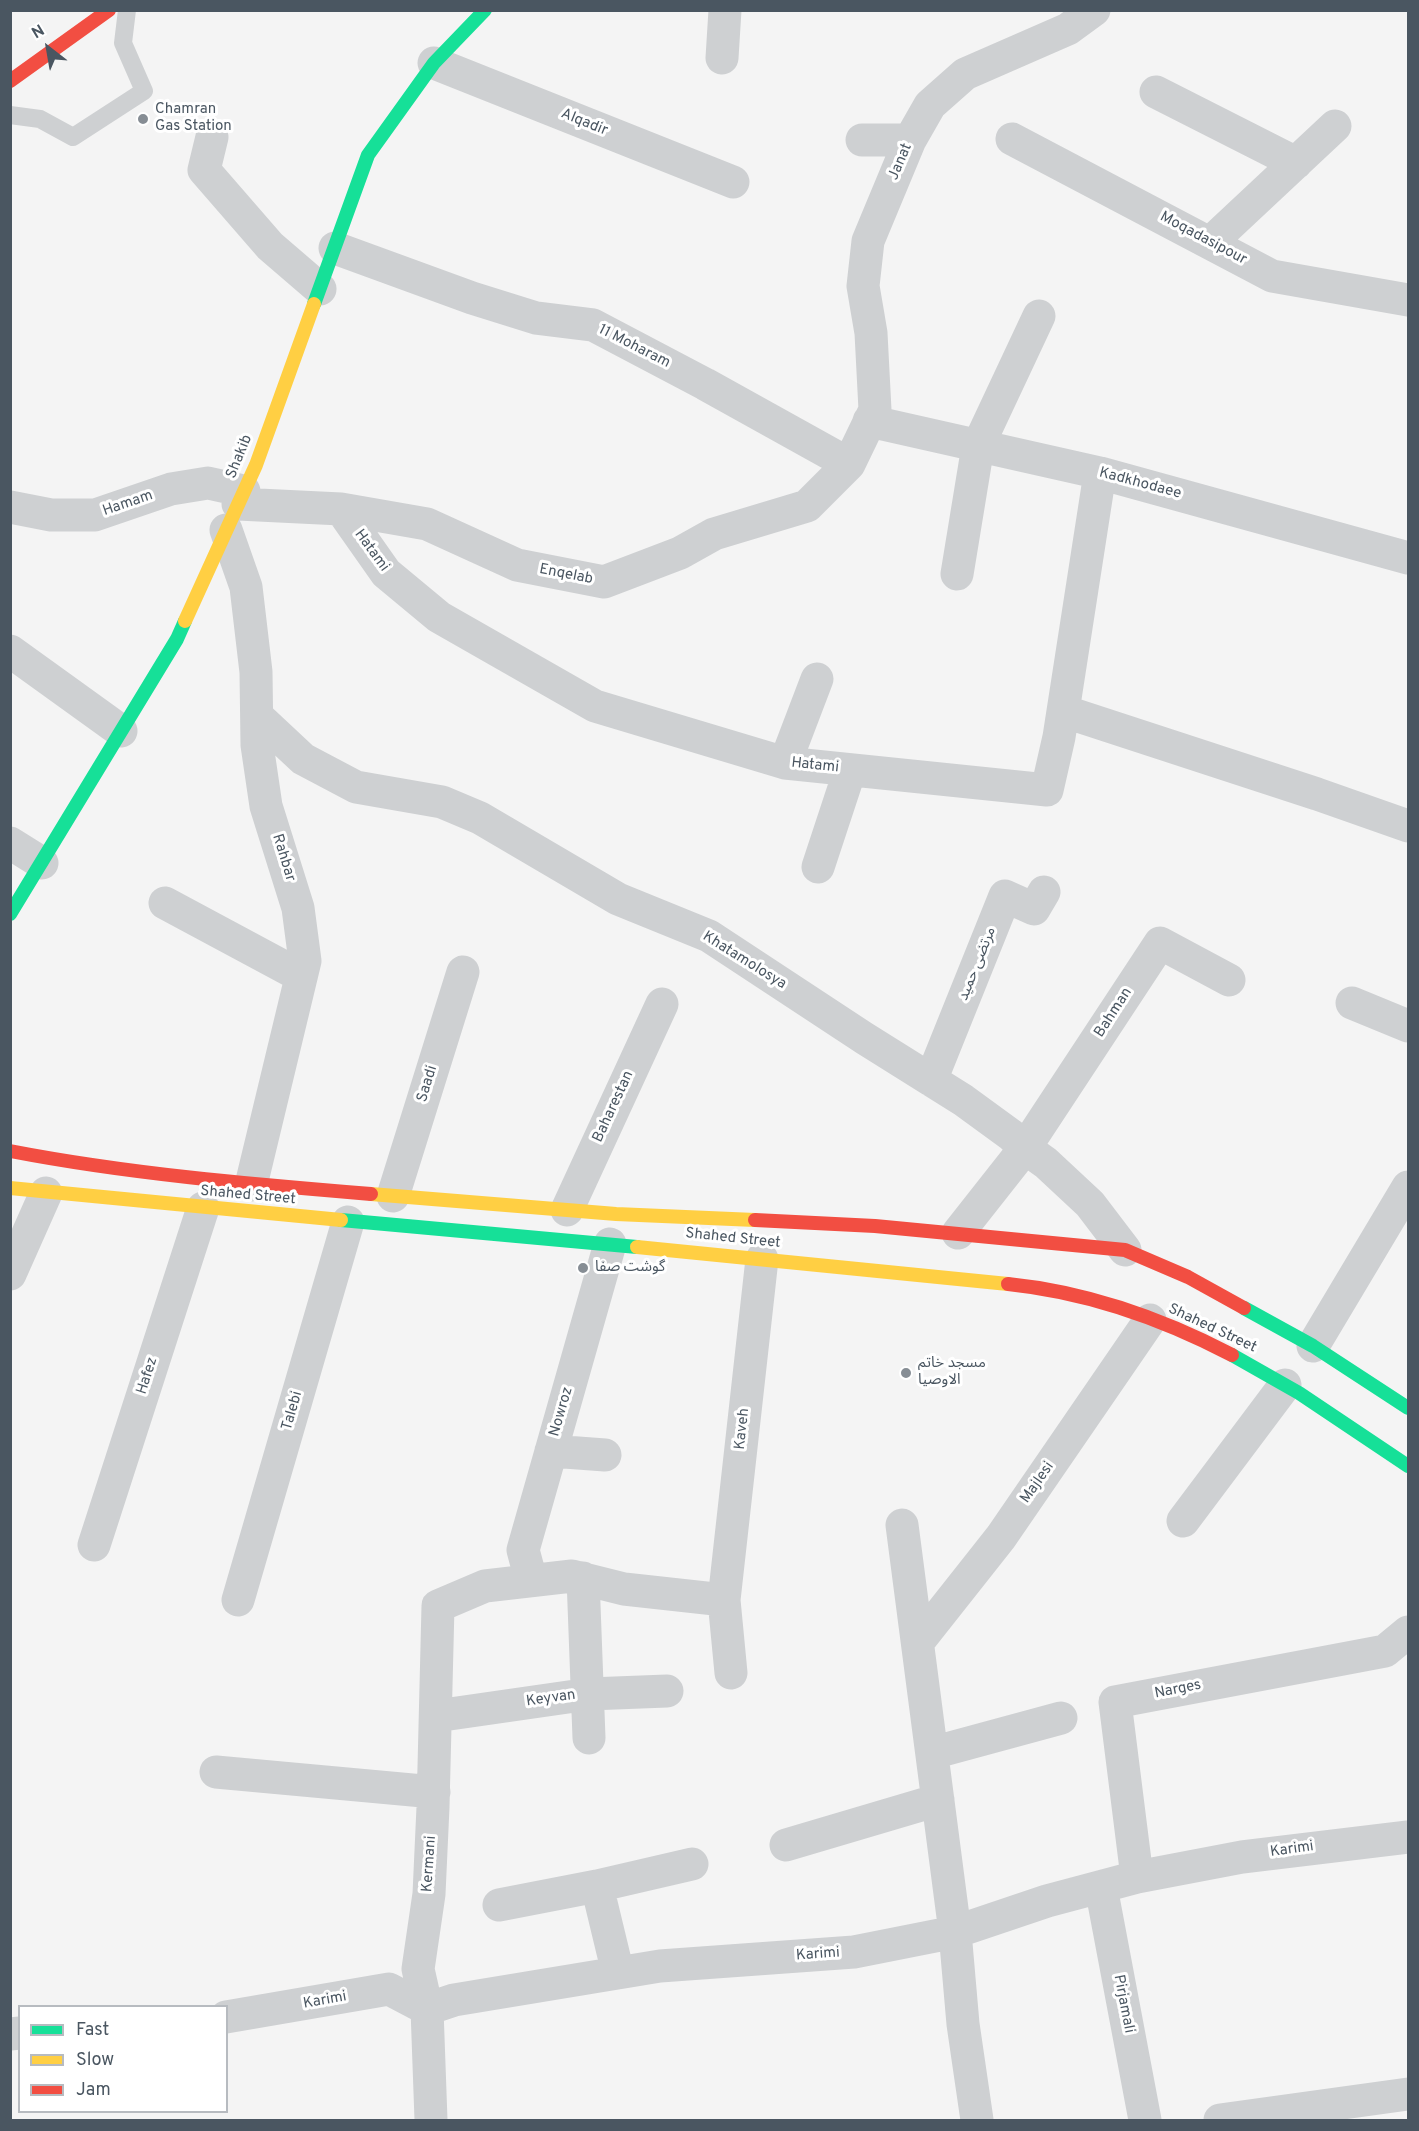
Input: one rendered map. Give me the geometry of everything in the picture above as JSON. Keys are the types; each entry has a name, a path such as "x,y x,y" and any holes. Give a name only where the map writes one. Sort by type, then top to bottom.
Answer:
{"main road":[{"path":"10,81 109,10"},
{"name":"Shakib","path":"10,914 177,639 256,465 368,155 434,63 485,10"},
{"name":"Shahed Street","path":"10,1151 77,1164 251,1185 628,1215 875,1226 1125,1250 1188,1277 1313,1346 1408,1408"},
{"name":"Shahed Street","path":"10,1188 348,1222 610,1244 1034,1287 1073,1295 1182,1330 1313,1401 1408,1466"}],"street":[{"path":"722,58 725,10"},
{"name":"Janat","path":"872,416 871,333 863,286 868,241 910,140 930,105 965,74 1068,29 1094,10"},
{"name":"Alqadir","path":"434,63 733,182"},
{"path":"1156,92 1296,163"},
{"path":"1210,243 1335,126"},
{"path":"212,138 204,170 270,246 320,289"},
{"name":"Moqadasipour","path":"1012,139 1272,276 1408,300"},
{"path":"862,140 910,140"},
{"name":"11 Moharam","path":"335,248 472,298 536,318 593,325 849,464"},
{"path":"957,574 978,446 1039,316"},
{"name":"Kadkhodaee","path":"872,416 978,446 1100,472 1408,558"},
{"name":"Enqelab","path":"236,508 341,508 427,524 517,565 604,582 680,553 714,534 807,506 849,464 872,416"},
{"name":"Hatami","path":"341,508 386,573 439,617 595,706 785,763 1047,790 1063,711 1100,472"},
{"name":"Hamam","path":"10,507 51,515 95,515 171,489 208,483 236,508"},
{"name":"Rahbar","path":"236,508 256,672 257,746 266,806 298,908 305,961 251,1185"},
{"path":"10,651 122,731"},
{"path":"785,763 817,679"},
{"path":"1063,711 1408,826"},
{"name":"Khatamolosya","path":"256,716 303,759 356,787 442,802 480,818 618,899 709,936 971,1106 1011,1135 1090,1204 1125,1250"},
{"path":"818,867 850,770"},
{"path":"10,843 42,863"},
{"name":"مرتضی حمید","path":"931,1080 1005,896 1034,909 1044,892"},
{"path":"165,903 301,976"},
{"name":"Bahman","path":"1024,1148 1160,943 1229,980"},
{"name":"Saadi","path":"393,1196 463,972"},
{"name":"Baharestan","path":"567,1210 662,1004"},
{"path":"1352,1004 1408,1026"},
{"path":"958,1233 1024,1148"},
{"path":"1313,1346 1408,1187"},
{"path":"10,1274 46,1193"},
{"name":"Hafez","path":"94,1545 203,1208"},
{"name":"Talebi","path":"238,1600 348,1222"},
{"name":"Nowroz","path":"531,1580 523,1550 610,1244"},
{"name":"Kaveh","path":"731,1673 724,1600 762,1259"},
{"name":"Majlesi","path":"918,1642 1001,1537 1150,1320"},
{"path":"1182,1521 1285,1385"},
{"path":"551,1450 605,1455"},
{"path":"902,1525 955,1932 963,2024 976,2121"},
{"path":"531,1580 572,1576 624,1589 724,1600"},
{"path":"584,1578 589,1738"},
{"name":"Kermani","path":"431,2121 427,2009 418,1970 429,1894 434,1792 438,1606 485,1586 531,1580"},
{"name":"Narges","path":"1137,1877 1115,1702 1385,1651 1408,1632"},
{"name":"Keyvan","path":"436,1716 589,1694 667,1691"},
{"path":"932,1753 1061,1718"},
{"path":"216,1773 434,1792"},
{"path":"786,1845 938,1800"},
{"name":"Karimi","path":"228,2017 389,1989 427,2009 454,2000 660,1966 854,1952 955,1932 1047,1901 1137,1877 1242,1857 1408,1837"},
{"path":"499,1905 692,1864"},
{"path":"597,1886 618,1973"},
{"name":"Pirjamali","path":"1101,1887 1145,2121"},
{"path":"1220,2121 1408,2094"}],"lane":[{"path":"10,115 40,119 73,137 144,91 123,43 127,10"}],"traffic: fast":[{"path":"314,304 368,155 434,63 485,10"},
{"path":"10,914 177,639 185,621"},
{"path":"341,1220 637,1247"},
{"path":"1244,1308 1313,1346 1408,1408"},
{"path":"1232,1355 1299,1393 1408,1466"}],"traffic: slow":[{"path":"185,621 256,465 314,304"},
{"path":"10,1188 341,1220"},
{"path":"371,1194 616,1214 755,1220"},
{"path":"637,1247 1008,1284"}],"traffic: jam":[{"path":"10,81 109,10"},
{"path":"10,1151 145,1172 371,1194"},
{"path":"755,1220 875,1226 1125,1250 1188,1277 1244,1308"},
{"path":"1008,1284 1067,1293 1124,1309 1179,1330 1232,1355"}],"place":[{"name":"Chamran Gas Station","path":"143,119"},
{"name":"گوشت صفا","path":"583,1268"},
{"name":"مسجد خاتم الاوصیا","path":"906,1373"}]}
